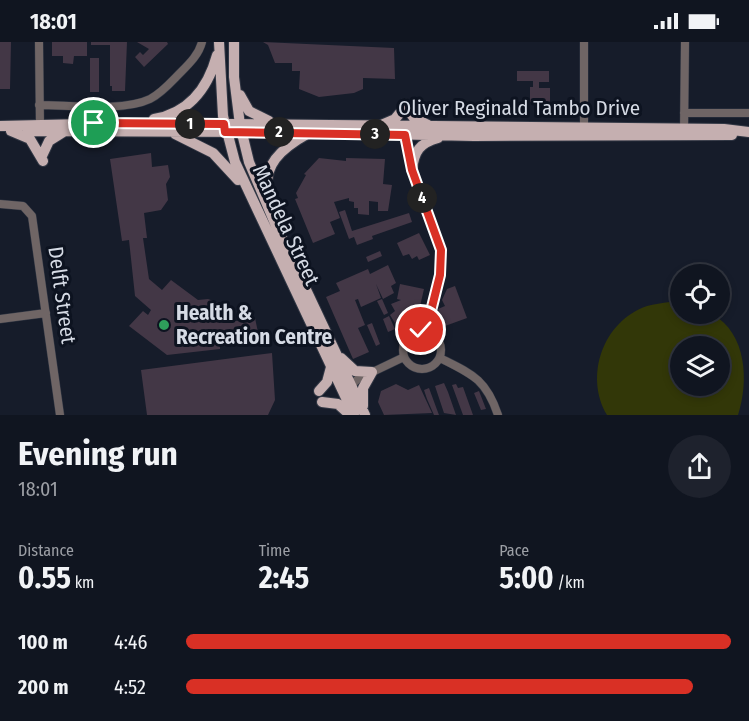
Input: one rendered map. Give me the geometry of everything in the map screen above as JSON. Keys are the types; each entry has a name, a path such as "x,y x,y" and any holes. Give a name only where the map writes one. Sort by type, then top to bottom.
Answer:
{"main road":[{"path":"234,42 234,77 241,99 249,111 261,119 285,125"},
{"path":"40,128 65,131 163,118 190,103 209,78 219,44"},
{"name":"Mandela Street","path":"219,44 233,128 336,354 358,415"},
{"path":"234,77 231,86 233,128 252,200"},
{"path":"375,127 395,119 404,106 414,118 432,126"},
{"path":"124,123 233,128"},
{"name":"Oliver Reginald Tambo Drive","path":"233,128 285,125 375,127 447,135 684,132 724,129 745,132"},
{"name":"Oliver Reginald Tambo Drive","path":"233,128 309,133 404,131 432,126 584,132"},
{"path":"4,128 95,127 169,132 233,128"},
{"path":"4,128 30,139 43,158 49,141 65,131"},
{"path":"169,132 205,148 220,159 252,200"},
{"path":"277,228 267,187 269,170 280,151 309,133"},
{"path":"412,170 414,155 420,146 447,135"},
{"name":"Mandela Street","path":"252,200 331,367 347,383"},
{"path":"331,367 320,396 358,415 362,392 372,372 355,371 336,354"}],"street":[{"path":"39,42 40,128"},
{"path":"39,105 115,105 143,102 157,95 179,74 196,56 202,42"},
{"path":"584,42 584,132"},
{"path":"684,132 685,42"},
{"path":"684,113 749,113"},
{"path":"404,131 412,170 442,256 440,275 426,331"},
{"name":"Delft Street","path":"0,204 23,206 32,216 60,415"},
{"path":"0,319 46,313"},
{"path":"415,331 426,331 436,336 441,345 440,358 434,365 420,369 411,366 404,357 406,338 415,331"},
{"path":"347,383 404,357"},
{"path":"440,358 481,381 489,391 498,415"}],"green space":[{"path":"670,302 670,324 725,324 739,346 742,359 744,388 738,415 607,415 600,400 597,384 602,352 609,337 619,324 632,313 647,306"}],"building":[{"path":"0,42 11,42 10,89 0,89"},
{"path":"52,42 87,42 87,56 74,56 73,64 63,63 63,56 52,56"},
{"path":"91,42 127,42 125,91 112,91 112,86 110,86 110,45 91,45"},
{"path":"137,42 167,42 168,44 144,67 135,57 140,52 143,55 149,49"},
{"path":"263,42 394,48 395,79 363,78 363,89 354,93 319,97 299,89 300,71 292,71 292,63 275,63 268,45"},
{"path":"90,58 99,58 99,92 90,92"},
{"path":"517,71 549,71 549,82 539,82 539,88 550,88 550,102 530,102 530,87 533,87 533,81 517,81"},
{"path":"151,153 152,167 168,165 170,177 166,184 168,200 161,210 144,213 147,238 143,238 149,279 162,290 171,280 198,300 208,299 219,303 227,313 229,322 255,318 259,337 248,338 248,342 220,346 220,349 167,355 129,326 143,311 148,315 151,310 135,296 129,240 122,241 110,159"},
{"path":"319,158 346,161 346,158 385,159 383,184 392,185 388,211 378,211 378,202 369,201 369,215 358,214 358,208 354,208 354,202 349,201 349,198 334,202 340,218 330,222 335,234 313,243 295,199 298,198 296,193 306,175 304,174"},
{"path":"345,210 352,231 409,213 412,222 372,236 373,239 357,245 354,237 349,239 339,212"},
{"path":"419,233 430,255 419,260 417,256 412,259 409,254 403,256 397,243"},
{"path":"380,251 382,256 368,262 366,257"},
{"path":"388,265 396,283 391,286 394,293 383,299 376,284 381,298 361,307 358,299 355,300 365,325 358,328 369,352 353,359 326,297 340,291 336,283 368,269 370,274"},
{"path":"400,284 424,289 418,315 398,328 390,315 395,311 391,304 401,300 397,299"},
{"path":"455,286 467,318 445,326 438,309 445,306 442,300 447,289"},
{"path":"382,299 388,313 384,315 377,301"},
{"path":"389,316 395,329 388,332 383,319"},
{"path":"372,323 380,344 376,346 367,325"},
{"path":"272,353 275,400 268,415 147,415 141,370"},
{"path":"444,383 456,415 444,413 435,386"},
{"path":"396,384 408,390 419,385 432,413 384,415 378,402 381,391"},
{"path":"456,384 458,388 463,387 473,415 463,415 452,385"},
{"path":"429,388 439,415 434,415 427,399 424,390"},
{"path":"479,391 486,409 481,410 474,393"}],"place":[{"name":"Health & Recreation Centre","path":"164,325"}],"route":[{"path":"94,123 224,124 225,132 405,135 412,170 439,241 442,256 440,275 426,331 421,330"}]}
